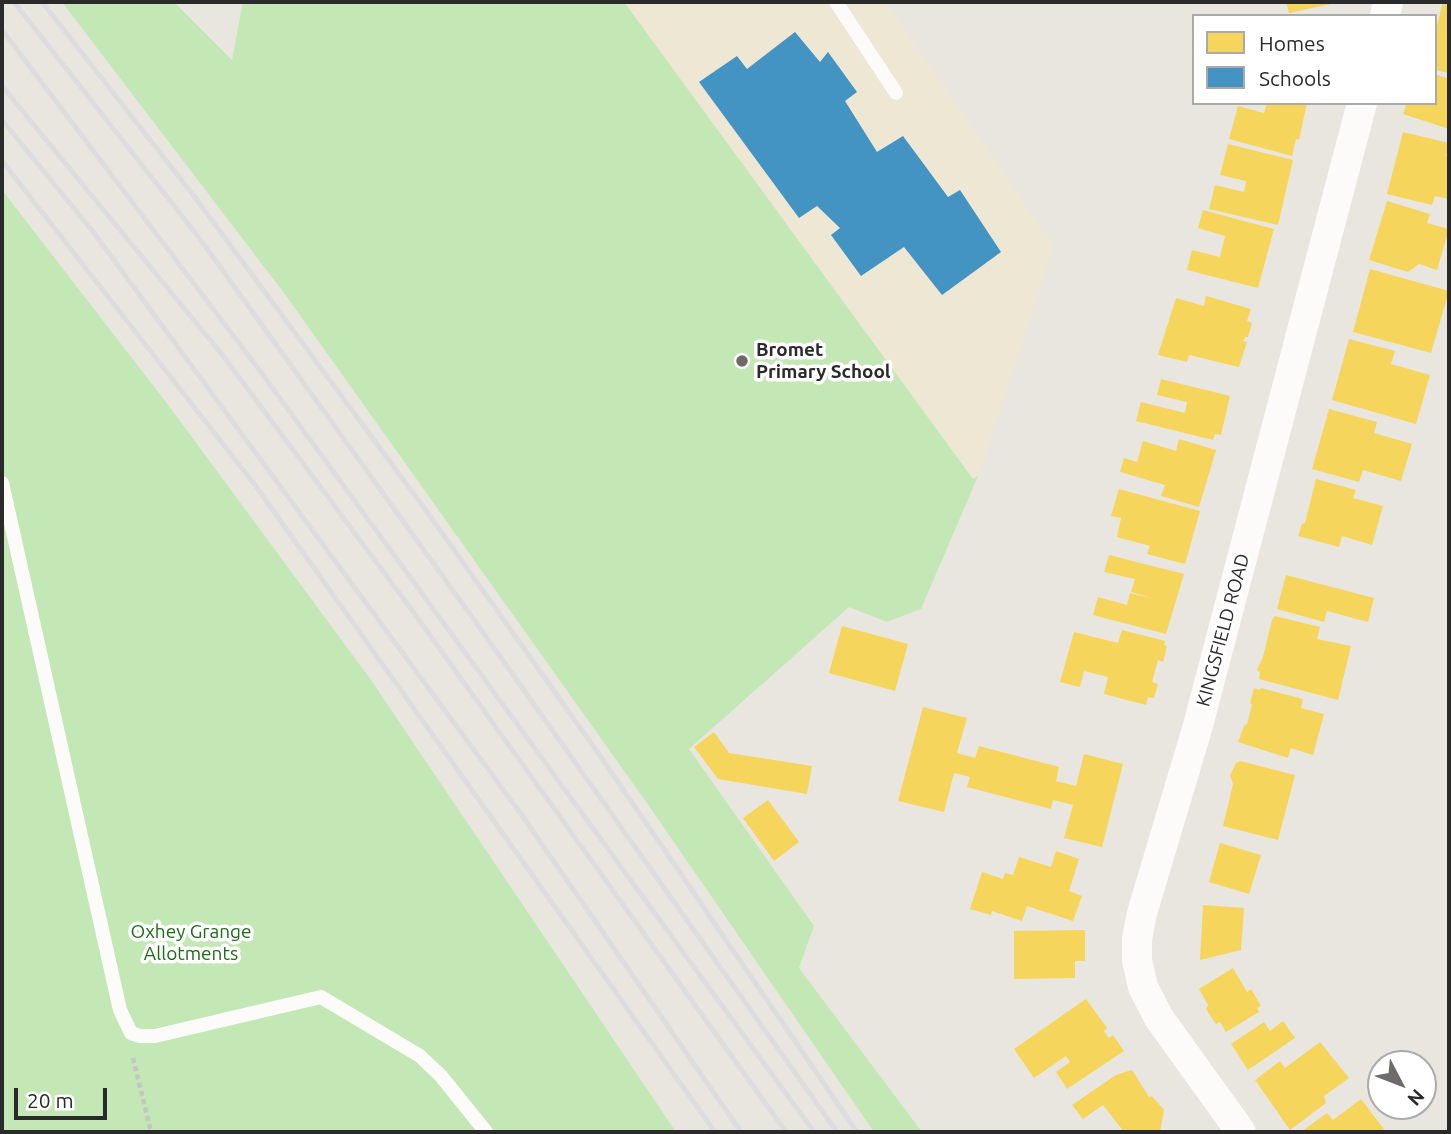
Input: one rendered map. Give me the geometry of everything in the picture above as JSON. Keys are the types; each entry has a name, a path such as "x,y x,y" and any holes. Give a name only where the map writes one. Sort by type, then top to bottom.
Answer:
{"street":[{"name":"KINGSFIELD ROAD","path":"1241,1132 1159,1018 1143,987 1137,960 1137,939 1142,913 1197,729 1361,105"}],"lane":[{"path":"836,2 897,93"},
{"path":"2,483 120,1010 131,1033 155,1036 321,997 420,1056 486,1132"}],"path":[{"path":"131,1033 132,1053 151,1132"}],"shaded area":[{"name":"Bromet Primary School","path":"409,2 886,2 1054,246 978,476 697,701"}],"green space":[{"name":"Bromet Primary School","path":"62,2 174,2 232,60 243,2 624,2 973,479 978,476 921,609 887,622 849,607 689,749 814,926 799,968 922,1132 874,1132 649,806 287,297"},
{"name":"Oxhey Grange Allotments","path":"2,190 169,406 371,680 676,1132 2,1132"}],"building: Homes":[{"path":"1286,2 1330,2 1331,4 1289,13"},
{"path":"1449,2 1449,73 1437,70 1437,26 1442,5"},
{"path":"1437,75 1449,79 1449,129 1403,114 1406,105 1437,105"},
{"path":"1266,105 1307,105 1299,140 1296,139 1292,156 1229,139 1238,106 1264,113"},
{"path":"1403,132 1449,143 1446,156 1449,157 1449,199 1435,196 1432,205 1387,194"},
{"path":"1228,144 1293,160 1278,225 1209,209 1215,185 1244,192 1246,181 1220,175"},
{"path":"1387,201 1430,214 1427,223 1449,229 1437,270 1419,264 1408,272 1369,260"},
{"path":"1203,210 1274,229 1258,288 1187,270 1192,250 1220,257 1225,236 1198,228"},
{"path":"1370,269 1449,291 1431,353 1353,332"},
{"path":"1206,296 1251,309 1247,321 1252,323 1248,337 1243,341 1247,342 1239,367 1189,355 1187,362 1158,355 1176,298 1204,306"},
{"path":"1349,339 1395,351 1391,364 1430,375 1416,424 1332,400"},
{"path":"1161,379 1230,396 1221,435 1215,434 1213,440 1136,421 1141,402 1185,413 1187,402 1157,395"},
{"path":"1329,409 1377,422 1374,433 1412,444 1401,481 1363,470 1359,482 1312,469"},
{"path":"1179,439 1216,450 1199,507 1161,496 1165,485 1120,472 1124,458 1137,462 1143,441 1176,451"},
{"path":"1316,479 1356,490 1353,498 1383,506 1372,545 1342,536 1339,547 1298,536 1302,524 1305,523"},
{"path":"1119,489 1200,511 1185,564 1147,554 1150,546 1117,537 1121,518 1111,516"},
{"path":"1109,555 1184,574 1166,634 1093,615 1098,597 1127,605 1130,593 1154,599 1131,592 1135,579 1104,572"},
{"path":"1286,575 1374,598 1368,622 1327,611 1324,622 1277,609"},
{"path":"1275,616 1320,627 1317,639 1351,646 1338,700 1259,679 1260,672 1257,670"},
{"path":"842,626 908,644 895,691 829,673"},
{"path":"1122,630 1165,641 1164,645 1167,646 1163,662 1158,660 1152,682 1158,684 1154,698 1148,697 1146,705 1104,694 1108,677 1084,671 1080,687 1060,682 1074,632 1118,643"},
{"path":"1254,688 1303,699 1301,708 1324,714 1313,755 1291,748 1288,758 1238,742 1247,724"},
{"path":"923,707 967,718 957,753 975,758 979,746 1059,767 1056,781 1076,786 1084,754 1123,764 1102,847 1064,838 1073,805 1053,800 1051,809 967,787 970,777 954,773 944,812 898,801"},
{"path":"714,732 729,753 812,766 807,794 718,779 694,747"},
{"path":"1240,761 1295,775 1278,840 1223,826 1233,784 1230,775"},
{"path":"768,800 799,842 774,861 743,818"},
{"path":"1220,843 1261,855 1249,894 1209,882"},
{"path":"1056,851 1079,859 1069,891 1082,896 1073,921 1027,906 1022,921 992,911 991,915 970,909 982,872 1003,879 1005,873 1013,875 1019,857 1051,867"},
{"path":"1203,905 1244,908 1241,950 1200,960"},
{"path":"1085,930 1085,961 1075,961 1075,978 1014,979 1014,931"},
{"path":"1233,968 1247,992 1251,989 1261,1006 1257,1008 1259,1012 1226,1032 1220,1022 1216,1024 1206,1009 1208,1005 1199,989"},
{"path":"1086,999 1107,1028 1104,1031 1109,1038 1113,1035 1124,1051 1067,1089 1056,1072 1070,1062 1066,1056 1034,1078 1014,1049"},
{"path":"1283,1021 1295,1038 1248,1070 1231,1044 1264,1022 1270,1031"},
{"path":"1320,1042 1349,1078 1324,1096 1326,1103 1290,1130 1255,1080 1280,1061 1285,1068"},
{"path":"1132,1070 1149,1097 1152,1096 1164,1110 1160,1132 1124,1132 1103,1105 1083,1119 1072,1105 1116,1075"},
{"path":"1361,1099 1367,1107 1367,1120 1377,1120 1386,1132 1301,1132 1327,1113 1333,1120"}],"building: Schools":[{"path":"795,32 820,62 828,52 857,92 845,101 877,152 903,136 948,197 960,190 1001,252 942,295 904,247 861,276 831,235 840,228 817,206 799,218 699,82 737,56 747,69"}],"railway":[{"path":"14,2 200,239 837,1132"},
{"path":"42,2 194,196 430,516 603,760 857,1132"},
{"path":"2,30 263,375 814,1132"},
{"path":"2,86 224,357 414,613 786,1132"},
{"path":"2,120 94,233 521,814 741,1132"},
{"path":"2,161 255,485 715,1132"}],"place":[{"name":"Bromet Primary School","path":"742,361"}]}
